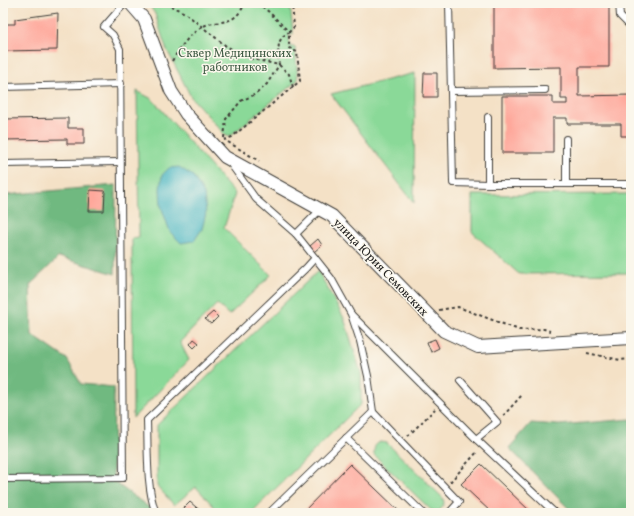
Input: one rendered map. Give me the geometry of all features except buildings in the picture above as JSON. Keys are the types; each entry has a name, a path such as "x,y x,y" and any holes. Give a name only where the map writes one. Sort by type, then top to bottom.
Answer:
{"street":[{"name":"улица Юрия Семовских","path":"130,3 144,18 171,91 186,114 225,157 332,216 444,331 478,347 631,338"}],"lane":[{"path":"3,479 123,478 120,49 113,35 104,27 125,3"},
{"path":"449,3 453,183 631,184"},
{"path":"619,3 620,16 631,27"},
{"path":"3,87 121,84"},
{"path":"451,91 545,90"},
{"path":"488,117 488,184"},
{"path":"566,139 566,184"},
{"path":"225,157 256,198 296,234 331,278 351,314 360,342 368,376 373,412 460,502 449,513"},
{"path":"3,164 120,162"},
{"path":"296,234 321,209"},
{"path":"156,513 152,503 148,461 147,420 315,258"},
{"path":"351,314 440,404 555,513"},
{"path":"460,380 497,422 476,439"},
{"path":"269,513 373,412"},
{"path":"346,438 423,513"}],"path":[{"path":"165,3 185,13 226,46 248,58 279,65 289,74 293,87"},
{"path":"167,57 170,64 185,40 202,27 223,23 234,18 245,3"},
{"path":"224,140 232,137 300,81 297,52 289,48 289,32 258,3"},
{"path":"224,140 226,119 241,101 256,94 267,84 279,65 279,43 282,37 294,27 292,3"},
{"path":"219,134 224,140 262,163"},
{"path":"437,310 458,308 519,330 544,329 552,331"},
{"path":"585,353 620,360 631,359"},
{"path":"497,422 522,395"},
{"path":"402,442 440,404"},
{"path":"445,487 471,458"}],"green space":[{"name":"Сквер Медицинских работников","path":"148,3 290,3 293,34 289,34 290,47 295,47 298,80 230,136 226,136 191,97 166,48 155,14"},
{"path":"415,73 414,203 331,94"},
{"path":"137,91 152,99 235,194 224,228 271,275 229,315 217,304 180,342 189,360 133,418 132,238 139,237"},
{"path":"116,185 115,274 59,257 30,285 32,335 67,359 81,384 114,387 113,481 157,513 3,513 3,415 5,415 5,195"},
{"path":"631,194 631,273 519,274 472,232 472,195"},
{"path":"318,271 344,318 361,373 361,404 251,513 220,513 196,487 174,505 157,486 157,425"},
{"path":"631,419 631,513 573,513 509,448 531,423 559,425"},
{"path":"381,442 387,443 443,498 444,503 441,509 438,511 431,510 374,455 375,447"}],"water":[{"path":"179,167 193,176 204,194 206,213 202,229 194,241 181,243 170,232 161,206 160,189 162,175 169,168"}]}
